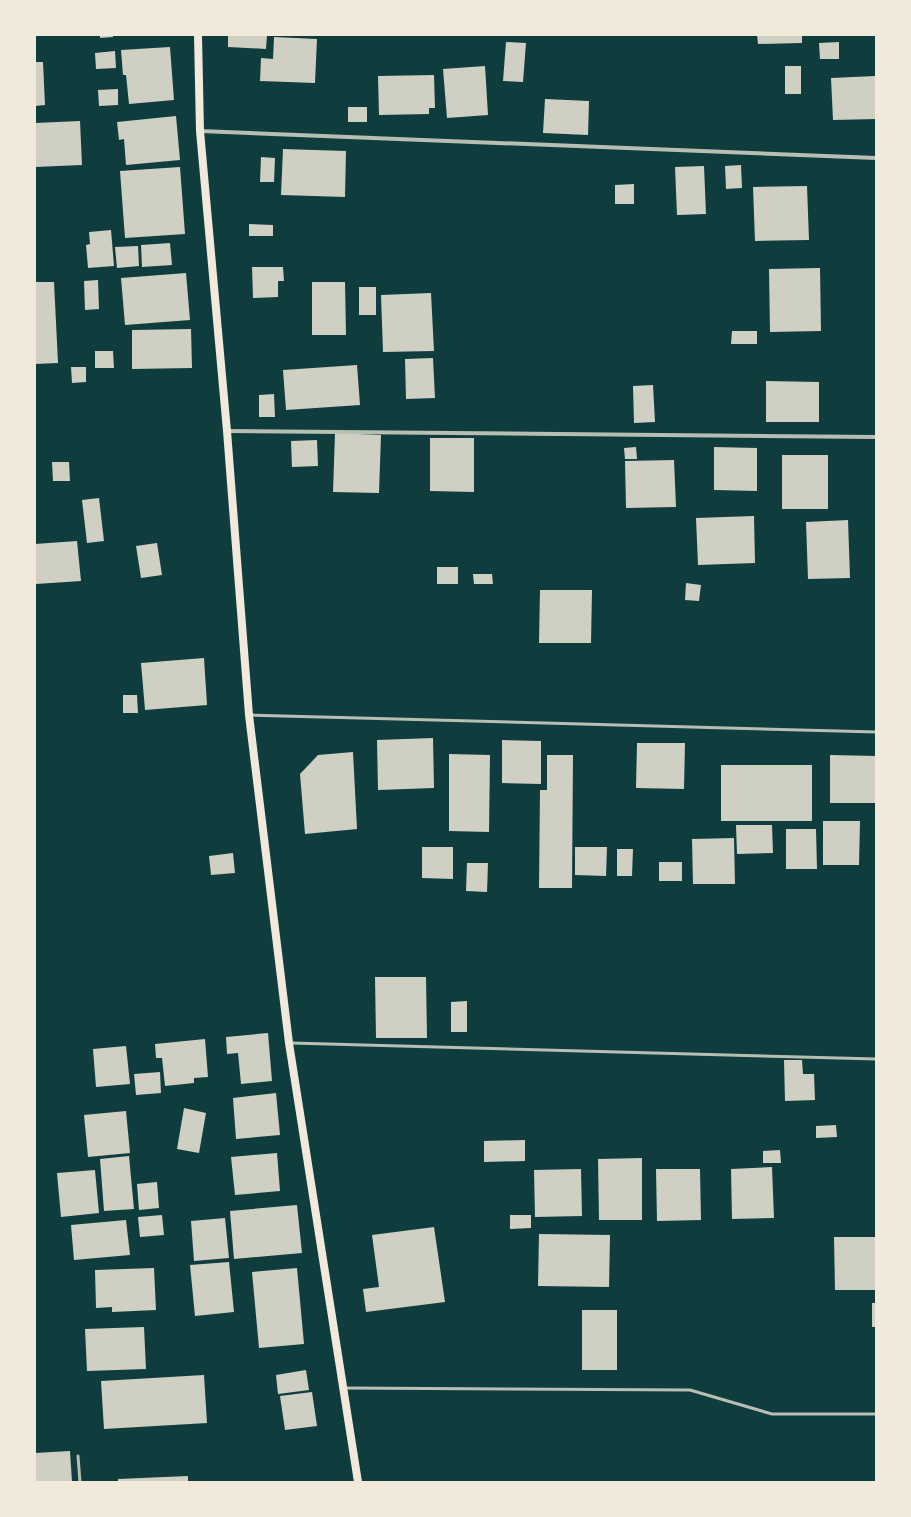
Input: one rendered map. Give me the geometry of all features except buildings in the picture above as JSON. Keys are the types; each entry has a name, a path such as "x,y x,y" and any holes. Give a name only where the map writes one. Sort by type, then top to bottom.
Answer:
{"main road":[{"path":"198,35 200,131 227,431 249,715 289,1043 358,1482"}],"street":[{"path":"200,131 876,158"},
{"path":"227,431 876,437"}],"lane":[{"path":"249,715 876,732"},
{"path":"289,1043 876,1059"},
{"path":"343,1388 690,1390 772,1414 876,1414"},
{"path":"78,1456 80,1482"}]}
